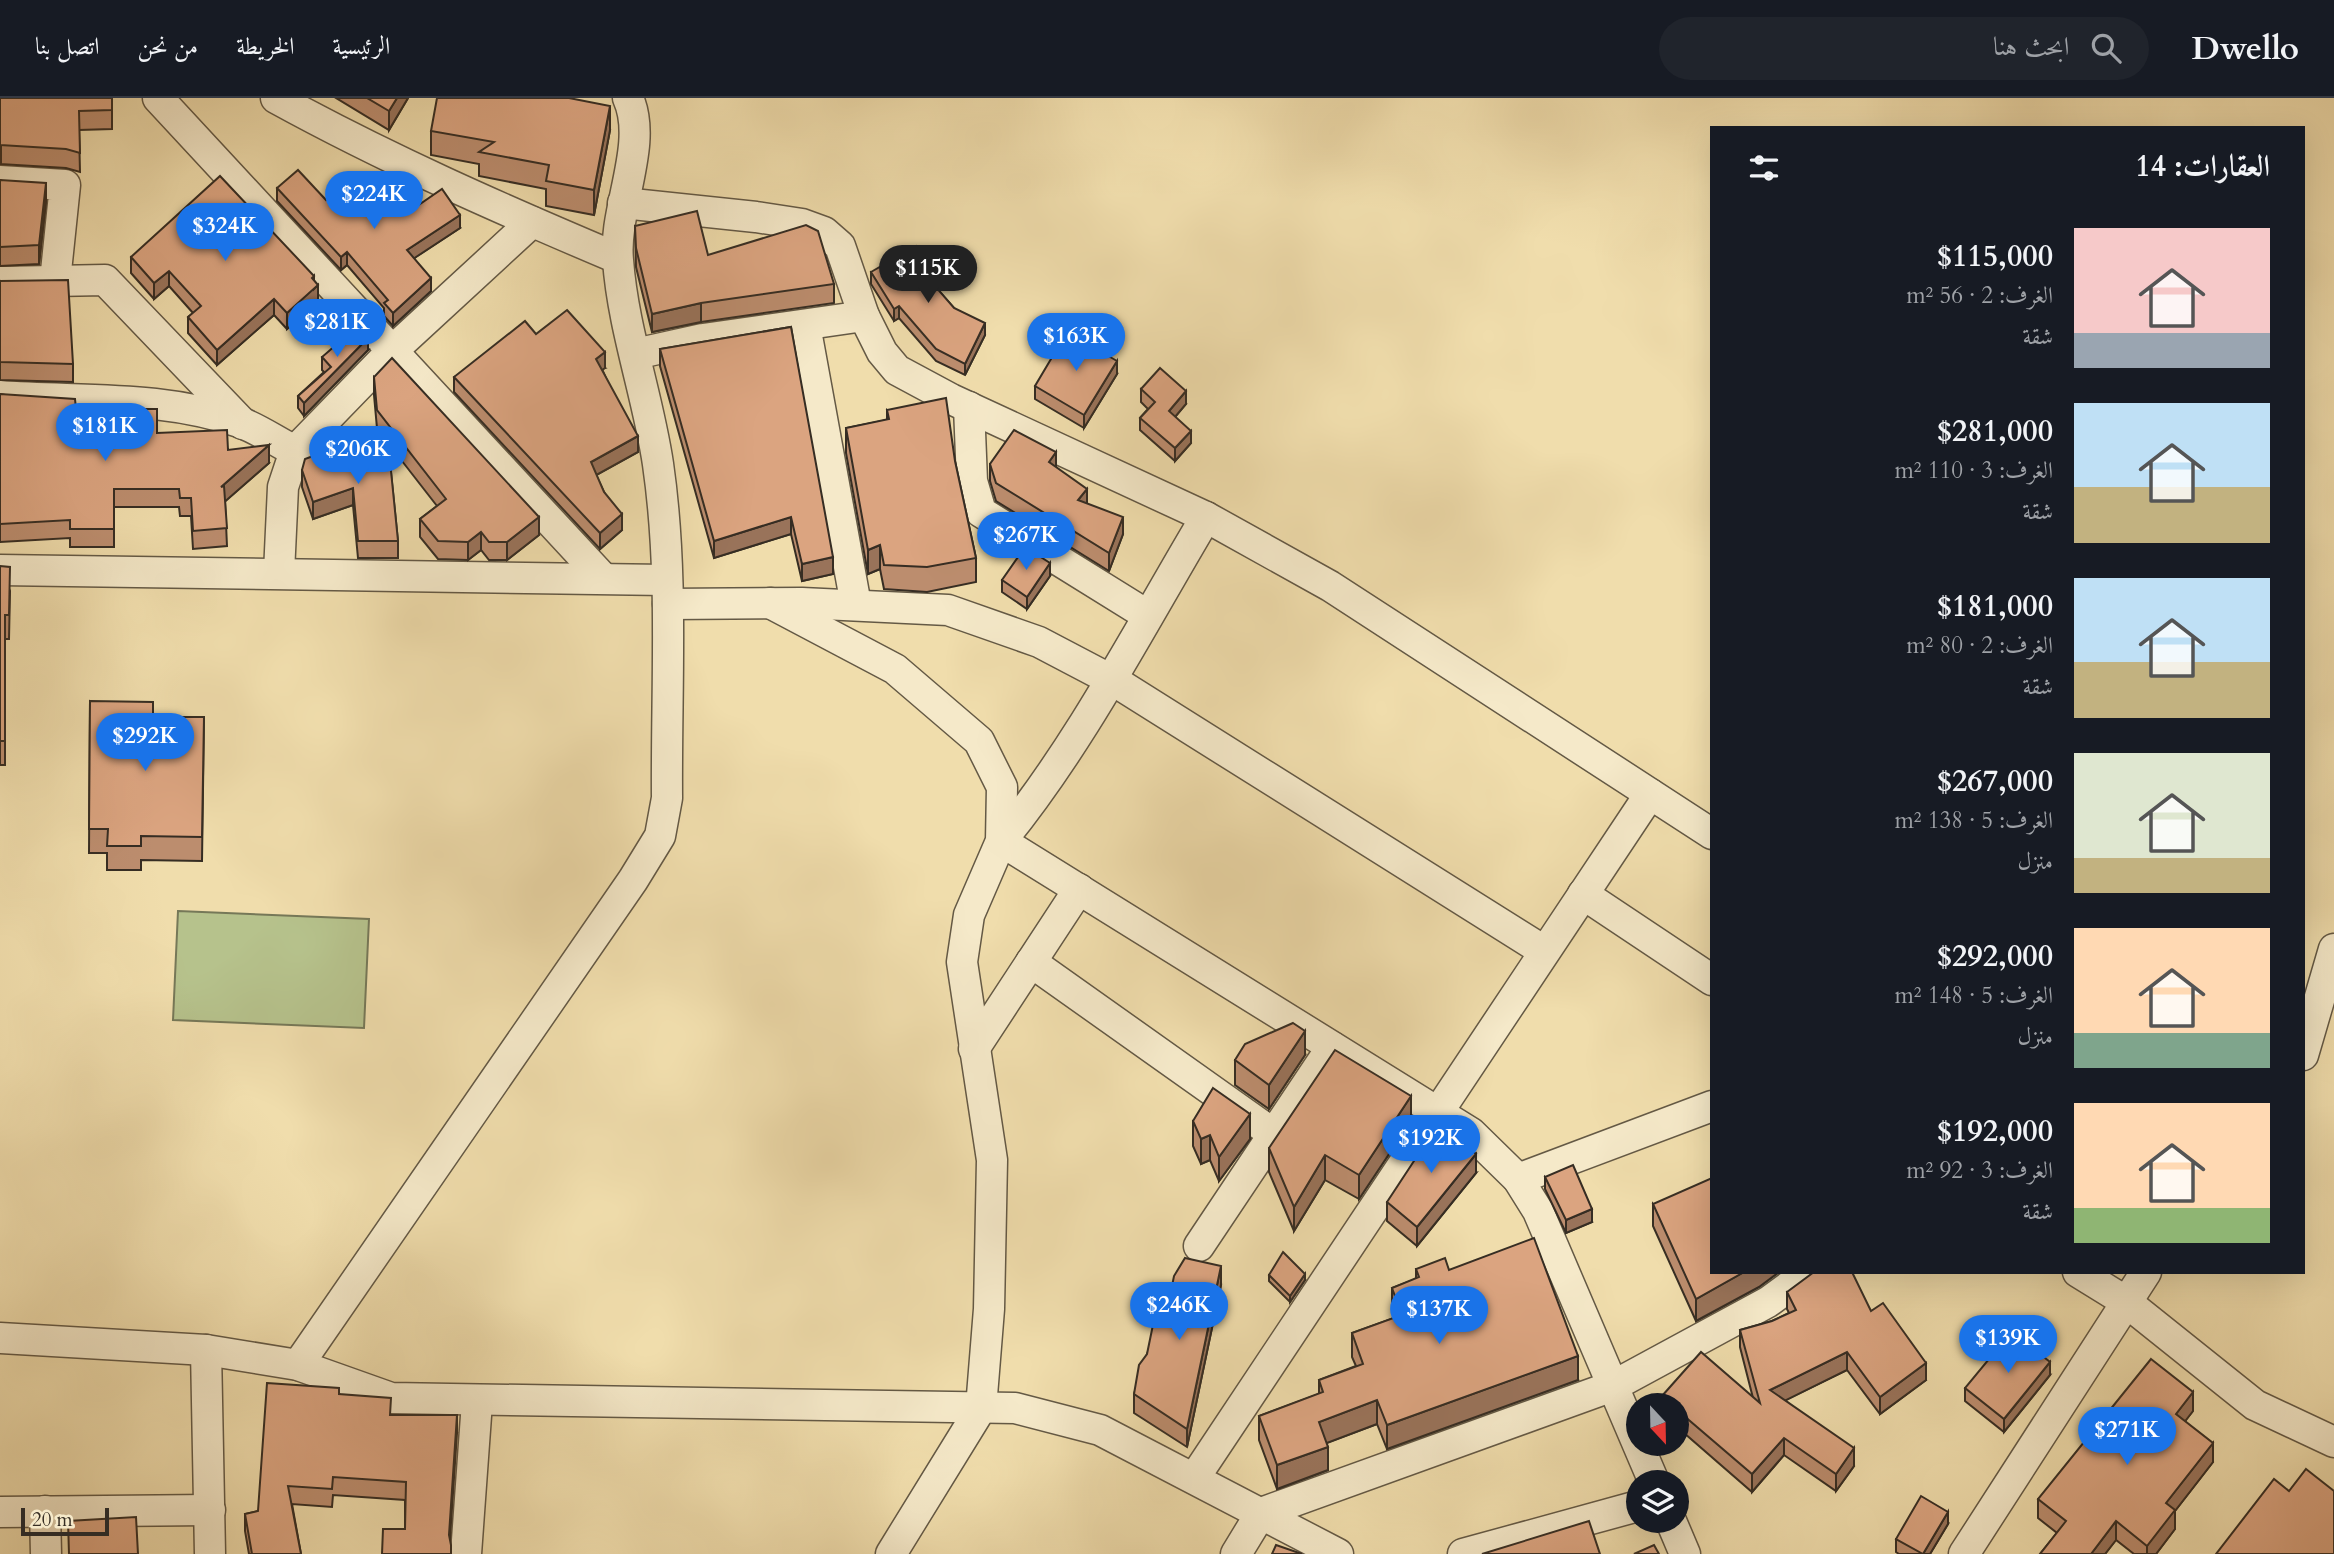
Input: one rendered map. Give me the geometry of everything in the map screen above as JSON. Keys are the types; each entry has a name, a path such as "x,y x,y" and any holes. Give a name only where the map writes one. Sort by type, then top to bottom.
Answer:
{"street":[{"path":"158,98 602,577"},
{"path":"276,98 354,141 617,258"},
{"path":"298,1365 633,880 660,836 667,798 665,520 658,461 617,258 635,135 633,108 628,98"},
{"path":"0,181 65,185 55,281"},
{"path":"623,203 756,217 802,224 824,232 840,246 864,316 882,352 897,370 969,407 1206,517 1330,586 1710,833"},
{"path":"279,573 283,487 295,451 392,351 531,222"},
{"path":"0,282 104,280 243,424"},
{"path":"635,354 703,339 864,316"},
{"path":"805,325 856,605"},
{"path":"0,396 116,400 180,407 243,424 295,451"},
{"path":"969,407 972,481 981,512 1147,615"},
{"path":"891,1554 981,1408 989,1309 992,1160 962,962 969,915 1001,841 1026,810 1109,679 1206,517"},
{"path":"0,570 602,577 667,592 770,603 948,610 1039,642 1109,679 1544,951"},
{"path":"770,603 895,668 979,741 1002,787 1001,841"},
{"path":"1195,1477 1650,794"},
{"path":"1001,841 1471,1133 1518,1179 1538,1211 1649,1470"},
{"path":"974,1049 1079,890"},
{"path":"1583,894 1710,979"},
{"path":"2305,1048 2334,949"},
{"path":"1031,962 1275,1135"},
{"path":"1199,1246 1332,1047"},
{"path":"1518,1179 1710,1107"},
{"path":"1236,1554 1261,1513 1613,1386 1768,1302 1806,1274"},
{"path":"2081,1274 2125,1301 2255,1405 2334,1442"},
{"path":"1964,1554 2145,1274"},
{"path":"0,1338 206,1350 298,1365 391,1398 477,1402 1015,1408 1100,1430 1195,1477 1338,1554"},
{"path":"206,1350 210,1554"},
{"path":"466,1554 477,1402"},
{"path":"1463,1554 1626,1509"},
{"path":"0,1512 211,1510"},
{"path":"45,1511 46,1554"},
{"path":"1676,1533 1685,1554"}],"green space":[{"path":"178,911 369,919 364,1028 173,1020"}],"building":[{"path":"0,98 112,98 112,110 79,111 80,153 66,149 0,145"},
{"path":"367,98 397,98 389,111"},
{"path":"437,98 569,98 610,106 594,190 546,181 549,165 479,152 494,142 431,131"},
{"path":"298,170 326,200 342,185 356,200 383,178 410,211 442,189 460,215 407,250 431,278 393,313 384,303 388,300 347,252 341,257 277,188"},
{"path":"220,176 314,276 312,278 318,285 287,313 274,299 217,350 188,317 201,306 169,271 154,283 131,257"},
{"path":"0,180 46,183 39,245 0,247"},
{"path":"697,211 708,255 806,225 818,231 834,284 701,303 652,314 636,248 635,226"},
{"path":"916,246 939,281 934,285 954,308 985,323 965,364 936,349 899,306 894,309 871,272"},
{"path":"68,280 73,364 0,362 0,281"},
{"path":"567,310 605,352 596,359 638,436 591,462 604,492 622,514 600,533 454,377 525,321 536,334"},
{"path":"358,326 368,338 304,403 298,396 331,367 322,357"},
{"path":"791,327 833,557 802,564 791,517 714,541 660,349"},
{"path":"1067,332 1117,361 1084,415 1035,386"},
{"path":"392,358 539,517 507,542 489,542 481,532 468,542 438,541 420,519 446,499 377,410 374,377"},
{"path":"1160,368 1186,391 1169,411 1191,431 1175,448 1140,418 1155,402 1141,389"},
{"path":"0,394 75,399 76,409 157,409 157,433 227,430 228,450 269,445 221,487 224,486 227,528 193,531 191,498 180,498 179,489 114,489 114,529 70,529 70,520 0,524"},
{"path":"946,398 955,461 976,558 927,567 884,565 880,545 868,550 846,428 889,419 887,410"},
{"path":"1014,430 1056,452 1049,462 1087,489 1078,500 1123,517 1109,553 996,483 990,464"},
{"path":"388,441 398,541 358,541 353,488 313,502 302,470 305,459 340,446"},
{"path":"1025,547 1050,563 1027,597 1002,580"},
{"path":"0,566 10,567 9,615 5,615 5,741 0,741"},
{"path":"90,701 153,702 153,717 204,717 202,837 141,836 141,846 107,846 108,829 89,829"},
{"path":"1293,1023 1305,1031 1269,1085 1235,1060 1245,1044"},
{"path":"1335,1050 1411,1096 1359,1175 1325,1155 1294,1207 1269,1148"},
{"path":"1213,1088 1250,1114 1219,1157 1210,1135 1201,1139 1193,1121"},
{"path":"1439,1123 1476,1154 1417,1227 1387,1202"},
{"path":"1573,1165 1592,1209 1566,1220 1545,1177"},
{"path":"1710,1179 1710,1274 1740,1274 1696,1299 1653,1204"},
{"path":"1534,1238 1578,1356 1387,1425 1377,1400 1319,1422 1328,1447 1277,1465 1259,1416 1323,1392 1319,1380 1363,1364 1352,1333 1402,1315 1392,1288 1419,1277 1416,1269 1445,1258 1449,1270"},
{"path":"1283,1252 1305,1274 1290,1296 1269,1275"},
{"path":"1185,1258 1221,1266 1187,1429 1134,1394 1139,1365 1147,1354 1155,1315 1171,1291 1174,1276"},
{"path":"1811,1274 1853,1274 1871,1311 1883,1303 1926,1363 1880,1397 1847,1352 1770,1390 1854,1448 1836,1474 1784,1438 1752,1474 1689,1420 1689,1393 1665,1393 1701,1352 1760,1403 1740,1330 1772,1321 1796,1310 1787,1292"},
{"path":"2008,1336 2017,1336 2050,1362 2004,1419 1965,1388"},
{"path":"2151,1359 2193,1392 2176,1414 2213,1443 2166,1503 2175,1510 2147,1546 2116,1521 2091,1554 2040,1554 2066,1521 2038,1499"},
{"path":"267,1383 339,1388 339,1394 391,1398 390,1415 457,1415 449,1535 451,1554 382,1554 383,1529 405,1529 406,1482 333,1477 332,1489 288,1486 301,1554 252,1554 245,1514 258,1511"},
{"path":"2306,1469 2334,1491 2334,1554 2216,1554 2274,1479 2289,1491"},
{"path":"1921,1496 1948,1512 1923,1554 1896,1539"},
{"path":"136,1517 138,1554 69,1554 68,1521"},
{"path":"1589,1521 1600,1554 1482,1554"},
{"path":"1276,1545 1302,1554 1272,1554"},
{"path":"1654,1545 1659,1554 1634,1554"}]}
